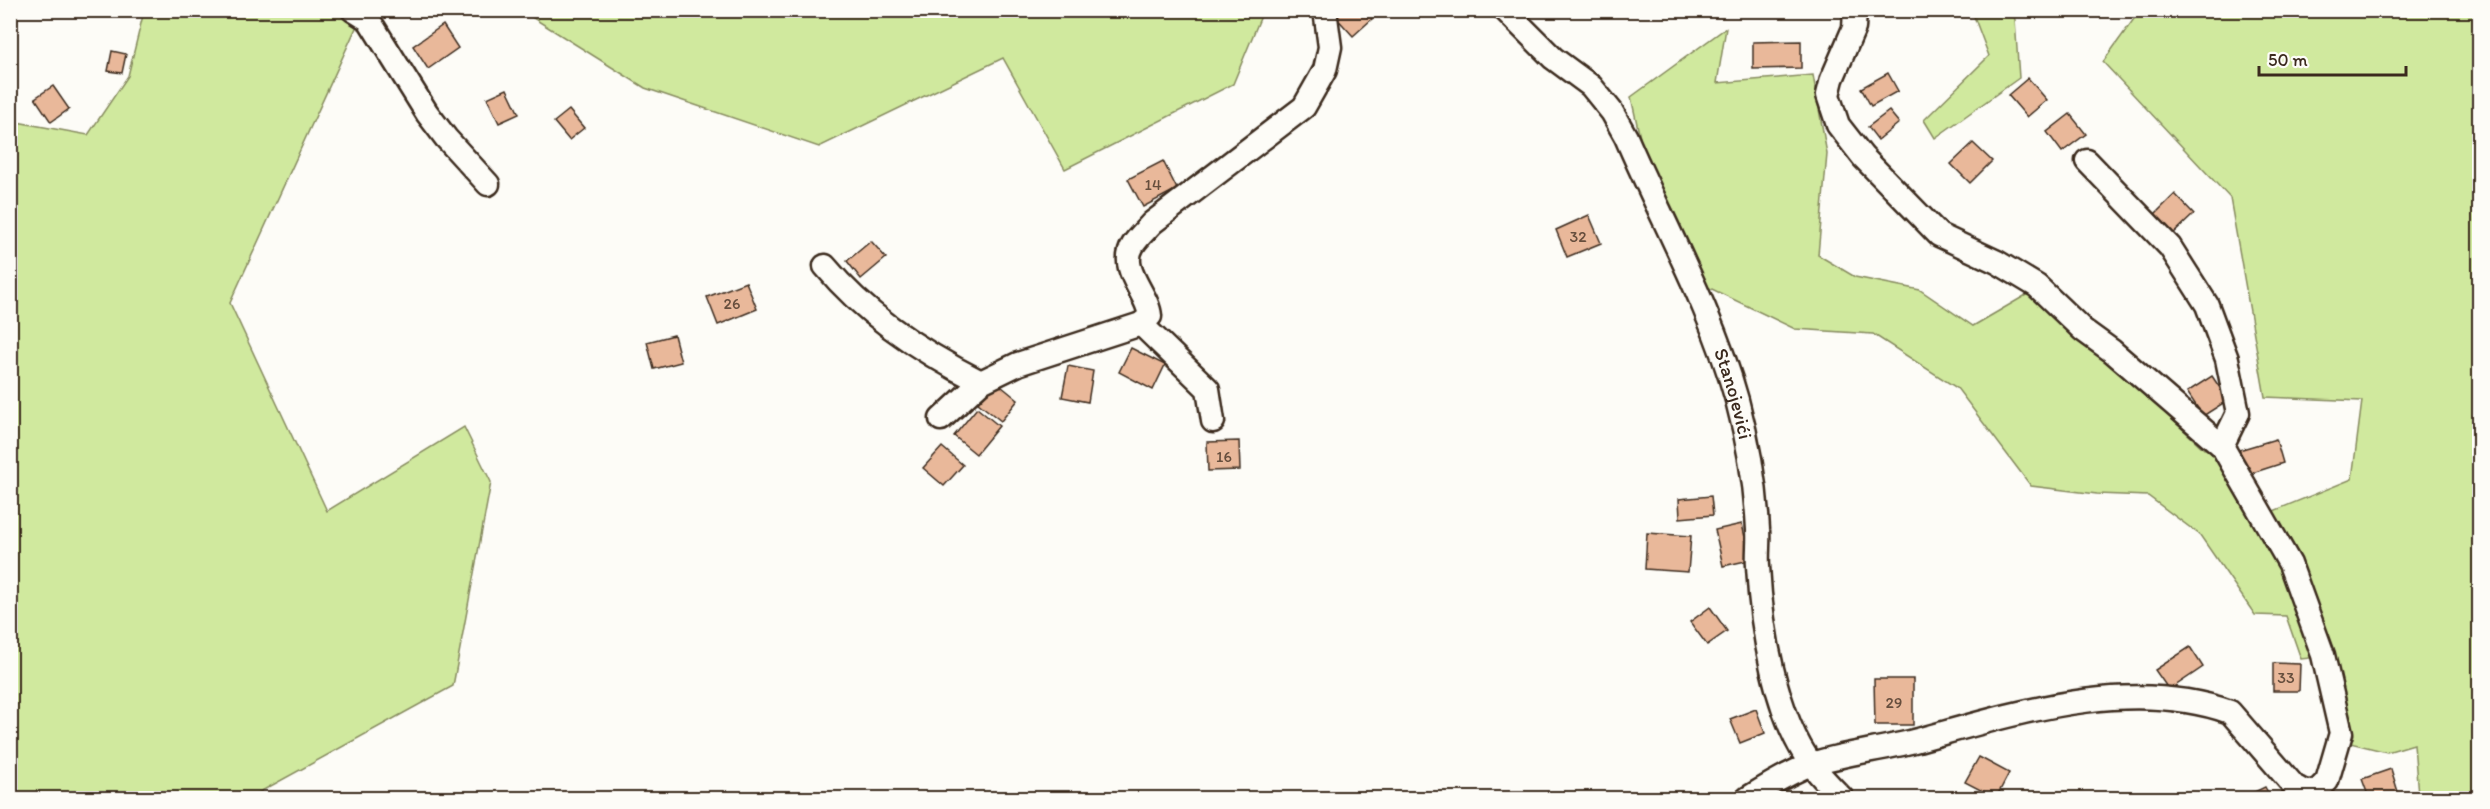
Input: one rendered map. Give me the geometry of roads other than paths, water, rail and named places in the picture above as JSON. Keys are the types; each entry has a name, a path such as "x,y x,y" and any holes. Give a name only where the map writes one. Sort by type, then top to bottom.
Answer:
{"street":[{"path":"353,10 369,20 427,113 446,138 488,184"},
{"path":"940,419 981,382 1018,364 1141,324 1150,316 1149,306 1131,272 1129,261 1132,246 1152,223 1304,107 1325,70 1330,47 1325,10"},
{"name":"Stanojevići","path":"1505,10 1553,58 1591,86 1612,112 1626,137 1724,358 1737,402 1750,463 1758,529 1758,566 1765,633 1776,686 1790,723 1811,764 1842,798"},
{"path":"1748,798 1811,764 1912,742 1981,721 2050,706 2125,698 2214,707 2230,712 2294,786 2306,793 2318,790 2326,781 2341,733 2323,655 2290,564 2222,446 2112,351 2083,330 2037,285 1997,262 1939,235 1863,157 1838,125 1828,95 1832,79 1854,28 1856,10"},
{"path":"2086,160 2170,247 2207,306 2227,360 2238,413 2222,446"},
{"path":"825,266 843,288 892,329 942,362 981,382"},
{"path":"1141,324 1208,389 1214,421"}]}
